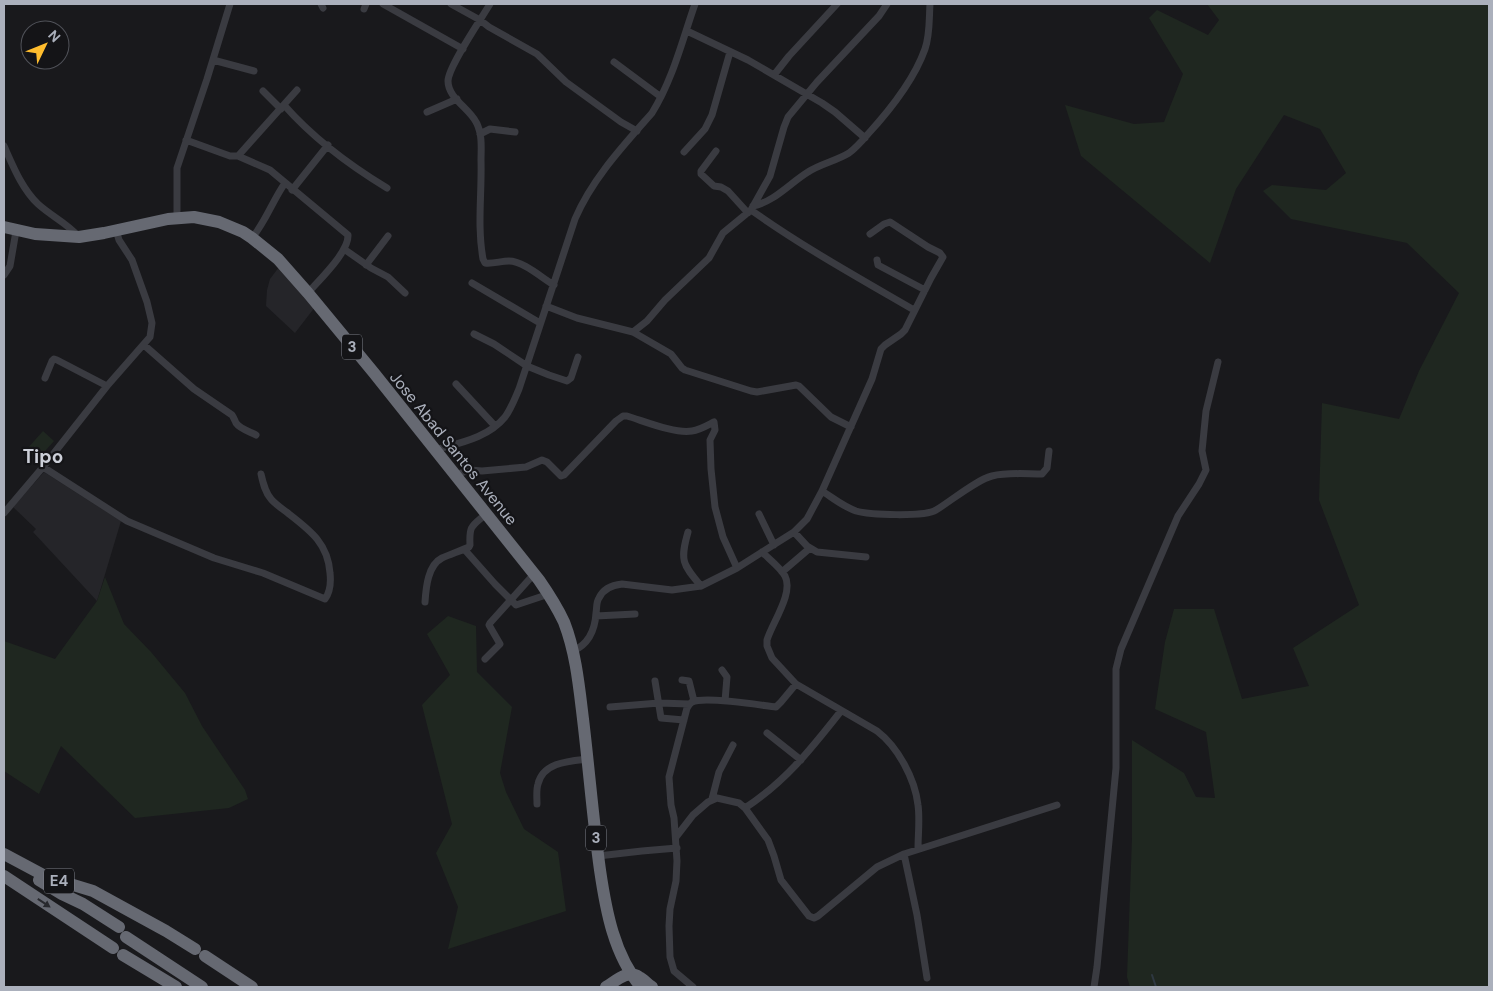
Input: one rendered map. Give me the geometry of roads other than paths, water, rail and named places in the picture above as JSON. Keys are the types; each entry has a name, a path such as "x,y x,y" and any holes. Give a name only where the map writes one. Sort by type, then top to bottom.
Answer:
{"highway":[{"name":"Jose Abad Santos Avenue","path":"10,229 35,234 79,237 177,218 194,218 219,222 243,232 270,252 308,293 534,574 549,594 564,622 578,676 598,856 610,925 616,944 631,974 641,987"},
{"name":"E4","path":"4,855 62,894 84,904 122,932"},
{"name":"E4","path":"4,855 47,877 92,891 172,935 252,987"},
{"name":"E4","path":"4,862 164,956 189,979 202,987"},
{"name":"E4","path":"4,876 118,952 176,987"},
{"name":"Jose Abad Santos Avenue","path":"623,957 632,960 652,987"},
{"path":"605,987 620,970 623,957"},
{"path":"605,987 625,975 631,974 640,977 646,984 652,987"},
{"path":"619,987 628,980 631,974"}],"street":[{"path":"177,218 177,168 230,4"},
{"path":"383,4 462,49"},
{"path":"451,4 537,54 566,82 621,122 637,131"},
{"path":"490,4 462,49 448,80 451,91 476,122 480,134 482,178 480,224 483,259 485,263 490,264 509,261 516,262 554,285"},
{"path":"435,450 478,436 495,426 511,408 527,366 581,204 597,179 652,113 676,63 695,4"},
{"path":"774,75 837,4"},
{"path":"751,209 770,176 786,122 794,109 821,77 879,16 887,4"},
{"path":"633,332 646,321 664,300 710,258 723,233 751,209 784,190 818,166 848,154 865,138 892,107 920,61 928,38 930,4"},
{"path":"687,31 748,60 807,94 835,112 865,138"},
{"path":"684,152 705,129 712,115 730,52"},
{"path":"212,60 254,71"},
{"path":"614,62 661,97"},
{"path":"238,156 297,90"},
{"path":"263,91 356,169 387,188"},
{"path":"427,112 457,99"},
{"path":"480,134 490,129 515,132"},
{"path":"186,140 230,156 238,156 270,170 348,235 349,238 344,249 308,293"},
{"path":"4,146 25,188 36,202 68,226 79,237"},
{"path":"292,190 328,146"},
{"path":"716,151 701,171 701,174 714,186 728,191 775,227 914,310"},
{"path":"252,238 260,229 285,183"},
{"path":"573,652 586,643 594,628 598,598 615,585 622,584 672,590 702,586 737,568 774,545 794,532 807,519 822,492 872,379 881,349 902,334 943,257 890,222 870,234"},
{"path":"4,275 10,266 10,229"},
{"path":"4,514 107,386 150,337 152,328 150,314 136,268 119,240 116,230"},
{"path":"366,265 388,236"},
{"path":"344,249 366,265 388,277 405,292"},
{"path":"877,260 878,265 925,290"},
{"path":"472,283 540,323"},
{"path":"546,306 578,318 633,332 671,354 685,370 751,392 800,386 831,417 851,427"},
{"path":"474,334 494,344 527,366 567,380 571,378 578,357"},
{"path":"144,345 194,390 232,415 240,427 256,435"},
{"path":"45,378 54,359 107,386"},
{"path":"1094,987 1098,967 1116,768 1116,669 1121,649 1178,516 1206,470 1202,451 1206,411 1218,362"},
{"path":"456,384 495,426"},
{"path":"455,475 470,470 526,467 542,460 561,476 564,475 623,416 686,431 693,431 714,422 715,430 710,440 711,469 716,507 723,536 737,568"},
{"path":"822,492 849,508 864,512 890,514 930,513 991,476 1003,474 1042,474 1046,472 1049,451"},
{"path":"43,467 127,521 214,558 256,571 325,599 330,587 331,576 330,565 324,548 305,527 270,497 261,474"},
{"path":"425,602 428,578 434,565 441,559 464,549 470,544 469,530 486,514"},
{"path":"759,514 774,545"},
{"path":"688,532 683,558 702,586"},
{"path":"794,532 810,548 817,552 866,557"},
{"path":"782,572 810,548"},
{"path":"464,549 516,605 521,605 549,594"},
{"path":"762,552 782,572 786,582 785,596 768,636 767,646 772,658 796,684 877,731 898,752 908,771 918,805 918,849"},
{"path":"485,659 500,644 489,625 534,574"},
{"path":"596,616 635,614"},
{"path":"722,670 727,677 725,701"},
{"path":"682,680 689,681 691,703 687,708 669,777 677,848 676,880 670,909 670,957 674,971 693,987"},
{"path":"655,681 661,718 684,720"},
{"path":"610,707 725,701 776,707 796,684"},
{"path":"745,808 774,788 801,760 841,711"},
{"path":"767,733 801,760"},
{"path":"712,799 718,772 733,745"},
{"path":"537,804 538,782 547,770 556,763 588,759"},
{"path":"676,838 693,815 712,799 717,798 739,803 745,808 768,840 781,880 809,916 814,918 877,867 904,854 1058,805"},
{"path":"598,856 677,848"},
{"path":"904,854 917,915 927,978"}],"waterway":[{"path":"1152,975 1156,987"}],"district":[{"name":"Tipo","path":"43,456"}]}
